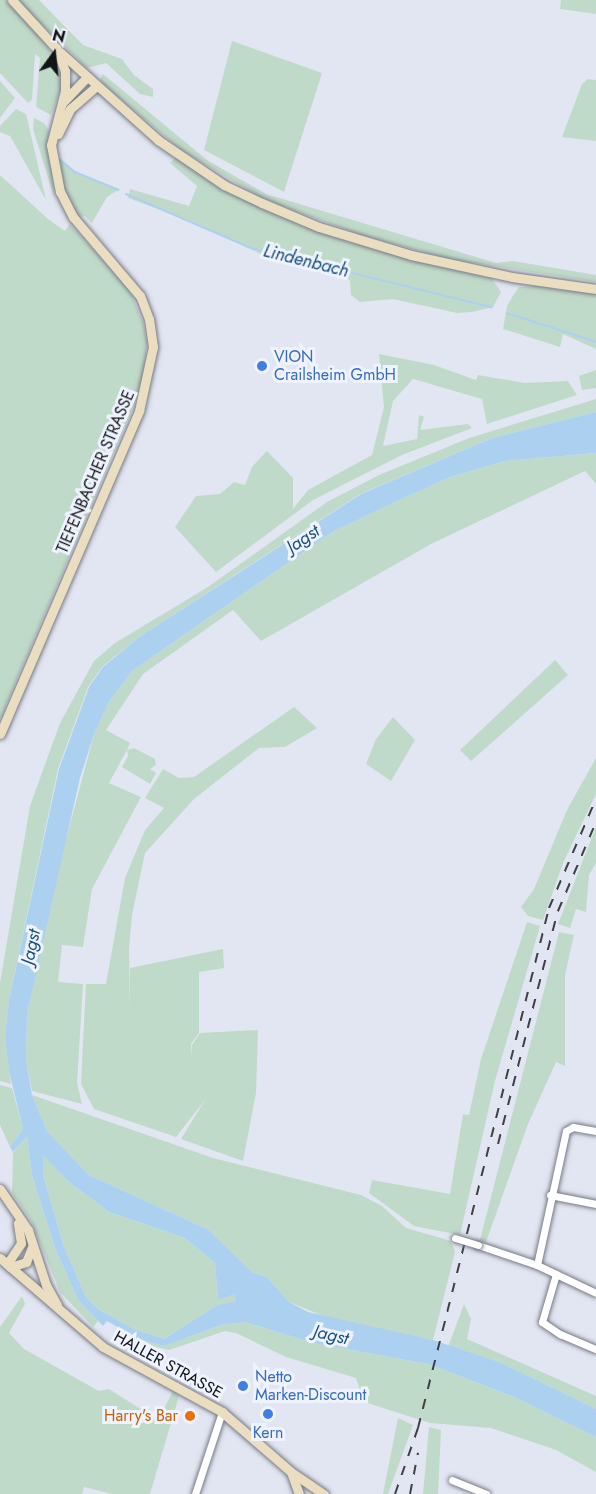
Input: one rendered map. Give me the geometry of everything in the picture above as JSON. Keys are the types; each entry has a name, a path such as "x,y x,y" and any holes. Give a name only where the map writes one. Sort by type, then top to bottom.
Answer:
{"main road":[{"name":"TIEFENBACHER STRASSE","path":"0,734 139,411 153,357 149,319 140,297 73,217 60,192 51,145 66,78 56,48 12,0"},
{"path":"56,48 95,87 188,162 225,185 319,226 464,267 596,289"},
{"name":"TIEFENBACHER STRASSE","path":"60,108 86,78"},
{"name":"TIEFENBACHER STRASSE","path":"54,166 62,121 95,87"},
{"path":"0,1189 32,1242 46,1285 62,1312"},
{"path":"6,1263 19,1249 23,1237 11,1206"},
{"path":"6,1263 29,1259 32,1242"},
{"name":"HALLER STRASSE","path":"6,1263 103,1347 222,1412 291,1472 319,1493"},
{"path":"291,1472 299,1494"}],"street":[{"path":"537,1265 550,1195 566,1131 573,1128 596,1131"},
{"path":"550,1195 596,1204"},
{"path":"454,1239 537,1265 596,1293"},
{"path":"556,1274 542,1322 560,1334 596,1349"},
{"path":"195,1494 222,1412"},
{"path":"452,1479 486,1494"}],"green space":[{"path":"0,0 6,0 43,39 60,69 63,83 51,115 36,107 40,58 35,54 32,100 28,103 0,73"},
{"path":"17,0 39,0 83,45 122,59 134,75 153,89 153,97 140,94 106,63 87,68"},
{"path":"561,0 596,0 596,14 560,9"},
{"path":"232,41 322,73 284,192 204,150"},
{"path":"103,74 207,160 266,194 496,263 513,261 596,275 596,282 449,259 361,235 263,199 180,149 104,85 100,79"},
{"path":"588,79 596,80 596,141 562,137 582,84"},
{"path":"0,81 15,98 0,118"},
{"path":"16,109 26,114 46,200 10,136 0,132 0,126"},
{"path":"34,118 44,123 49,131 54,197 33,129"},
{"path":"176,157 235,195 278,214 359,244 492,279 501,292 493,307 472,312 457,313 393,299 360,302 351,295 350,280 267,257 194,222 128,198 130,189 189,206 197,186 170,163"},
{"path":"59,158 76,172 120,189 107,197 92,223 85,216 79,217 64,189"},
{"path":"0,175 48,219 65,231 70,224 130,291 143,322 147,343 142,386 0,719"},
{"path":"536,286 596,294 596,349 563,334 560,347 503,329 507,306 519,287"},
{"path":"379,354 434,365 476,380 478,375 525,383 568,381 577,395 487,424 482,399 413,379 393,401 383,446 417,439 419,415 424,417 420,430 468,424 472,428 402,455 313,500 216,572 175,527 196,496 220,494 234,482 245,485 252,467 267,451 293,478 293,509 308,490 372,455 384,407"},
{"path":"596,370 596,388 582,390 579,376"},
{"path":"596,399 596,412 492,438 360,494 139,637 103,666 88,687 58,769 9,1000 5,1038 11,1084 0,1081 0,983 30,806 60,723 94,661 115,643 208,587 327,502 379,475 469,438"},
{"path":"596,453 596,484 585,471 431,544 261,641 233,610 143,674 106,730 130,743 109,783 141,797 92,889 83,947 62,945 58,982 83,984 77,1083 82,1104 32,1091 26,1059 27,1014 56,877 94,734 110,700 132,671 334,531 406,497 450,477 505,461"},
{"path":"555,660 568,675 471,761 460,750"},
{"path":"294,707 317,728 285,747 259,748 194,799 145,853 132,915 129,949 130,1014 130,968 223,949 224,968 199,972 199,1033 191,1044 192,1057 192,1045 200,1033 258,1030 256,1093 243,1161 181,1139 205,1100 176,1137 94,1109 81,1084 86,984 106,984 125,878 145,830 164,808 145,798 163,769 179,778 194,777"},
{"path":"393,717 415,740 391,781 366,764 376,739"},
{"path":"134,748 155,759 156,765 150,769 156,773 150,784 122,767 128,756 127,750"},
{"path":"596,758 596,794 563,863 543,920 528,916 521,907 534,889 567,810"},
{"path":"596,827 596,863 589,875 586,912 576,909 570,928 558,924"},
{"path":"527,922 540,926 495,1081 460,1235 414,1226 369,1193 372,1180 450,1194 463,1114 469,1115 481,1059"},
{"path":"559,932 574,935 565,975 565,1066 556,1062 528,1124 486,1242 480,1240"},
{"path":"0,1085 12,1088 23,1129 10,1147 0,1125"},
{"path":"32,1095 213,1158 361,1195 382,1206 406,1228 451,1241 455,1252 433,1340 331,1319 289,1302 267,1277 253,1273 209,1230 89,1175 47,1131"},
{"path":"27,1135 32,1175 55,1248 78,1300 98,1321 93,1327 60,1292 31,1221 12,1193 13,1153"},
{"path":"43,1154 69,1182 109,1212 185,1238 215,1263 218,1300 234,1293 236,1301 217,1305 164,1339 134,1329 98,1309 86,1297 64,1247 43,1175"},
{"path":"22,1296 25,1304 9,1333 24,1349 99,1391 109,1389 158,1420 173,1391 179,1396 150,1494 112,1494 84,1487 82,1494 0,1494 0,1327"},
{"path":"464,1304 471,1319 467,1339 596,1396 596,1409 504,1364 448,1347"},
{"path":"245,1322 313,1343 428,1364 512,1396 596,1437 596,1472 556,1450 491,1428 430,1423 364,1402 356,1378 286,1357 236,1333 225,1331 169,1350 144,1344 143,1340 164,1346 221,1325"},
{"path":"398,1418 413,1425 388,1494 383,1494"},
{"path":"429,1427 441,1430 438,1494 423,1494"}],"water":[{"name":"Jagst","path":"596,412 596,453 505,461 450,477 334,531 132,671 110,700 94,734 80,778 27,1014 26,1059 32,1095 47,1131 89,1175 209,1230 253,1273 267,1277 289,1302 308,1312 433,1340 504,1364 596,1409 596,1437 512,1396 428,1364 313,1343 245,1322 221,1325 164,1346 138,1339 107,1321 103,1326 78,1300 55,1248 32,1175 27,1136 13,1152 10,1147 23,1129 9,1071 5,1038 9,1000 59,769 89,687 103,667 139,637 361,494 492,438","holes":["43,1155 69,1182 109,1212 185,1238 215,1263 218,1300 234,1294 236,1301 217,1305 164,1339 134,1329 98,1309 86,1297 64,1247 43,1175"]}],"waterway":[{"name":"Lindenbach","path":"59,159 75,172 118,190"},
{"name":"Lindenbach","path":"126,194 251,248 492,307"},
{"name":"Lindenbach","path":"507,313 596,342"}],"railway":[{"path":"395,1494 418,1428 549,908 596,799"},
{"path":"498,1144 558,911 596,822"},
{"path":"410,1494 418,1453"}],"place":[{"name":"VION Crailsheim GmbH","path":"262,366"},
{"name":"Netto Marken-Discount","path":"243,1386"},
{"name":"Kern","path":"268,1414"},
{"name":"Harry's Bar","path":"190,1416"}]}
